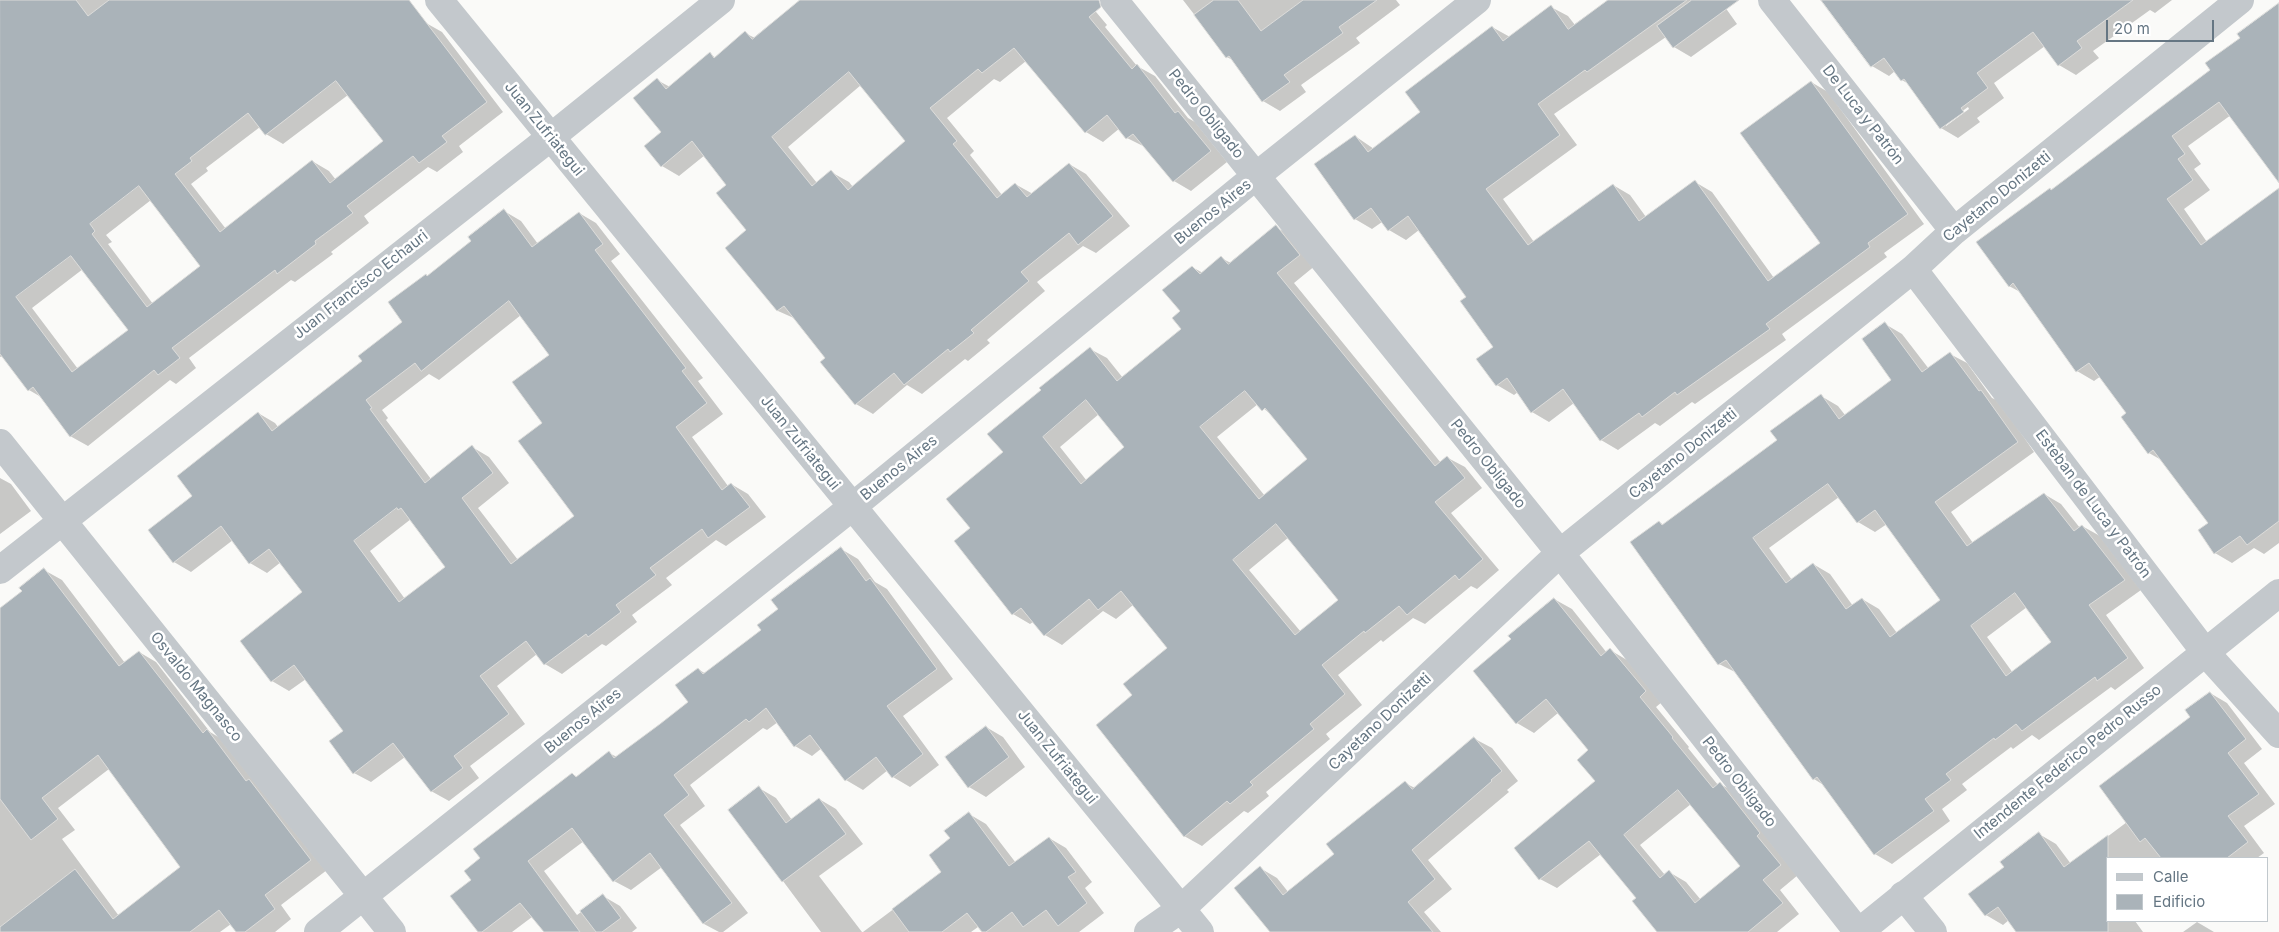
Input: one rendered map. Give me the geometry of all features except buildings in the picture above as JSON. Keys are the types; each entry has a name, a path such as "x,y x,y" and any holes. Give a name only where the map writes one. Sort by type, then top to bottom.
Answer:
{"street":[{"name":"Juan Zufriategui","path":"440,0 1200,932"},
{"name":"Juan Francisco Echauri","path":"0,570 551,138 720,0"},
{"name":"Pedro Obligado","path":"1114,0 1560,554 1858,932"},
{"name":"Buenos Aires","path":"318,932 852,507 1256,176 1477,0"},
{"name":"De Luca y Patrón","path":"1772,0 1954,231"},
{"name":"Cayetano Donizetti","path":"1148,932 1181,908 1560,554 1913,269 1954,231 2240,0"},
{"name":"Esteban de Luca y Patrón","path":"1913,269 2205,652 2279,734"},
{"name":"Osvaldo Magnasco","path":"0,443 392,932"},
{"name":"Intendente Federico Pedro Russo","path":"1858,932 2279,594"},
{"path":"1903,895 1932,932"}]}
